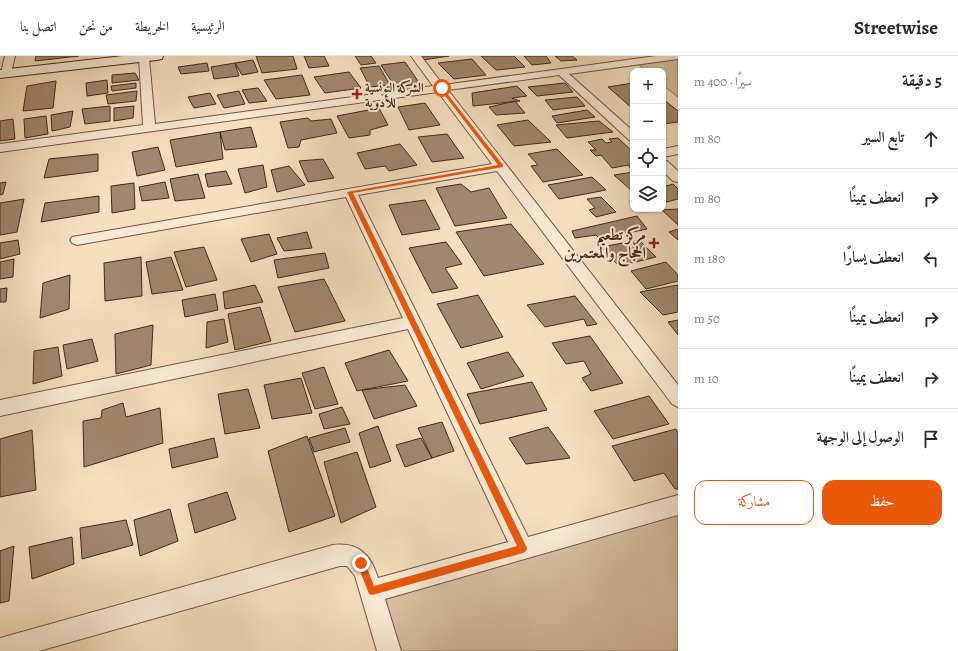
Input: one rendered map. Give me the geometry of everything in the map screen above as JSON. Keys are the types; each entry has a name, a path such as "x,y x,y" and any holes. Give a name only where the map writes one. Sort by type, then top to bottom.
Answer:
{"main road":[{"path":"3,74 151,57"}],"street":[{"path":"3,74 10,56"},
{"path":"416,56 442,88 678,399"},
{"path":"0,148 149,126 678,56"},
{"path":"149,126 151,57"},
{"path":"561,72 630,134"},
{"path":"666,152 678,150"},
{"path":"77,240 501,166"},
{"path":"666,167 678,178"},
{"path":"350,192 523,548"},
{"path":"0,408 413,322"},
{"path":"372,591 678,505"},
{"path":"0,650 309,563 346,554 354,557 361,563 372,591 388,651"}],"shaded area":[{"path":"678,56 678,97 666,87 666,68 643,68 636,62"},
{"path":"678,511 678,651 392,651 375,595"}],"building":[{"path":"36,56 79,56 35,61"},
{"path":"256,56 293,56 297,69 262,73"},
{"path":"304,56 324,56 329,66 309,68"},
{"path":"355,56 371,56 376,63 361,65"},
{"path":"420,56 449,56 423,60"},
{"path":"481,56 514,56 525,67 496,70"},
{"path":"524,56 546,56 551,63 532,65"},
{"path":"555,56 572,56 577,60 561,61"},
{"path":"472,59 486,75 454,79 438,63"},
{"path":"253,60 258,72 242,75 235,63"},
{"path":"405,62 420,84 395,87 381,65"},
{"path":"207,63 209,71 181,74 178,67"},
{"path":"235,63 239,76 214,79 211,67"},
{"path":"379,66 390,85 370,87 360,68"},
{"path":"349,72 361,88 325,93 314,77"},
{"path":"135,73 139,80 112,83 112,75"},
{"path":"302,75 310,95 276,99 264,80"},
{"path":"107,80 108,93 87,96 86,83"},
{"path":"56,81 53,108 23,111 27,86"},
{"path":"136,83 136,88 112,91 111,86"},
{"path":"565,83 573,92 537,96 528,87"},
{"path":"630,83 630,106 608,87"},
{"path":"517,86 527,96 512,98 520,101 473,106 472,93"},
{"path":"258,88 267,101 249,103 242,90"},
{"path":"137,91 136,101 108,104 106,95"},
{"path":"239,91 245,104 224,108 217,95"},
{"path":"210,93 216,104 194,108 188,97"},
{"path":"577,97 585,106 553,110 545,100"},
{"path":"515,101 525,113 496,115 489,107"},
{"path":"666,101 678,111 678,122 666,124"},
{"path":"425,103 440,125 409,130 398,107"},
{"path":"110,106 110,121 85,124 82,109"},
{"path":"134,106 133,118 114,121 114,108"},
{"path":"379,108 388,125 370,130 370,135 349,138 337,116"},
{"path":"587,110 595,117 557,123 552,116"},
{"path":"73,111 70,127 52,131 51,115"},
{"path":"46,116 48,134 25,138 24,119"},
{"path":"308,118 311,121 331,119 337,133 301,140 299,147 288,148 280,122"},
{"path":"13,119 15,139 0,141 0,121"},
{"path":"528,120 551,142 514,146 497,125"},
{"path":"599,121 613,132 567,138 556,125"},
{"path":"251,127 257,147 225,150 220,132"},
{"path":"220,132 223,159 176,167 170,140"},
{"path":"447,134 464,158 432,162 418,137"},
{"path":"618,138 630,149 630,168 628,165 612,168 601,155 596,156 590,150 596,150 588,142 602,139 606,143 612,142 609,139"},
{"path":"400,144 417,165 389,171 385,166 365,169 357,153"},
{"path":"158,147 165,170 137,176 132,152"},
{"path":"557,149 583,175 543,182 531,166 538,165 528,154"},
{"path":"98,154 98,171 44,178 49,159"},
{"path":"323,159 334,178 308,182 299,161"},
{"path":"263,165 267,187 245,193 238,169"},
{"path":"289,166 305,185 277,192 271,170"},
{"path":"226,171 232,184 208,187 205,174"},
{"path":"630,172 630,189 614,175"},
{"path":"198,174 205,198 175,201 170,179"},
{"path":"592,177 606,190 559,199 548,185"},
{"path":"6,182 3,194 0,195 0,183"},
{"path":"165,182 169,198 142,201 139,187"},
{"path":"134,183 135,209 112,213 111,186"},
{"path":"461,184 471,192 489,188 507,218 455,226 436,188"},
{"path":"673,184 678,189 678,199 666,202 666,186"},
{"path":"99,196 99,212 41,222 45,203"},
{"path":"601,197 616,212 596,217 589,210 595,208 587,199"},
{"path":"24,199 17,232 0,235 0,203"},
{"path":"425,200 440,229 402,235 389,205"},
{"path":"678,209 678,225 664,212 666,212 666,210"},
{"path":"637,216 647,229 600,239 596,235 575,238 572,231"},
{"path":"511,224 544,264 484,276 456,232"},
{"path":"678,229 678,240 669,232"},
{"path":"307,232 312,248 284,251 277,238"},
{"path":"269,234 277,254 251,262 241,239"},
{"path":"18,240 20,254 0,259 0,243"},
{"path":"639,240 656,257 619,266 601,247"},
{"path":"446,242 462,264 445,268 458,288 432,293 409,248"},
{"path":"204,247 217,280 186,287 174,252"},
{"path":"325,253 329,268 278,278 274,260"},
{"path":"141,257 142,296 105,301 104,263"},
{"path":"171,257 183,290 152,294 146,262"},
{"path":"14,259 13,277 0,279 0,262"},
{"path":"666,262 678,275 678,281 646,289 631,271"},
{"path":"70,275 69,309 40,318 43,283"},
{"path":"324,279 345,321 295,332 278,287"},
{"path":"255,285 263,302 225,309 223,292"},
{"path":"678,285 678,312 663,315 640,292"},
{"path":"7,288 6,302 0,302 0,289"},
{"path":"215,294 218,310 185,317 182,300"},
{"path":"478,295 503,337 461,348 437,304"},
{"path":"575,296 597,324 587,326 584,319 545,327 527,305"},
{"path":"260,307 271,341 235,350 228,314"},
{"path":"224,319 228,342 206,348 207,322"},
{"path":"678,320 678,335 668,322"},
{"path":"153,325 151,365 116,374 115,334"},
{"path":"590,336 623,383 591,391 582,378 591,374 584,361 566,364 552,343"},
{"path":"92,339 98,361 67,369 63,345"},
{"path":"58,347 62,376 33,384 34,351"},
{"path":"389,350 408,381 357,391 345,363"},
{"path":"508,352 524,376 481,389 467,363"},
{"path":"324,367 338,404 315,409 302,373"},
{"path":"301,378 312,413 272,419 264,385"},
{"path":"532,382 547,410 480,424 467,394"},
{"path":"405,385 417,406 374,419 362,390"},
{"path":"248,389 260,428 225,434 218,394"},
{"path":"649,396 669,424 613,439 594,411"},
{"path":"123,403 126,417 160,408 163,443 84,467 83,421 101,418 102,410"},
{"path":"342,407 350,424 324,429 319,414"},
{"path":"442,422 454,451 432,458 418,428"},
{"path":"378,426 391,461 370,468 359,433"},
{"path":"548,427 570,458 526,464 509,438"},
{"path":"345,428 350,442 314,452 309,438"},
{"path":"676,429 678,433 678,489 675,489 664,473 634,481 612,446"},
{"path":"32,430 36,490 0,497 0,439"},
{"path":"307,436 335,516 289,532 268,451"},
{"path":"214,438 218,457 172,468 169,449"},
{"path":"421,438 432,458 405,467 396,445"},
{"path":"357,452 376,507 341,523 324,462"},
{"path":"227,492 236,519 195,533 188,504"},
{"path":"170,509 178,541 140,556 134,520"},
{"path":"126,520 133,545 82,559 80,528"},
{"path":"72,537 74,564 32,579 29,547"},
{"path":"14,546 9,601 0,603 0,551"}],"place":[{"name":"الشركة التونسية للأدوية","path":"357,94"},
{"name":"مركز تطعيم الحجاج والمعتمرين","path":"654,243"}],"route":[{"path":"361,563 372,591 523,548 350,192 501,166 442,88"}]}
